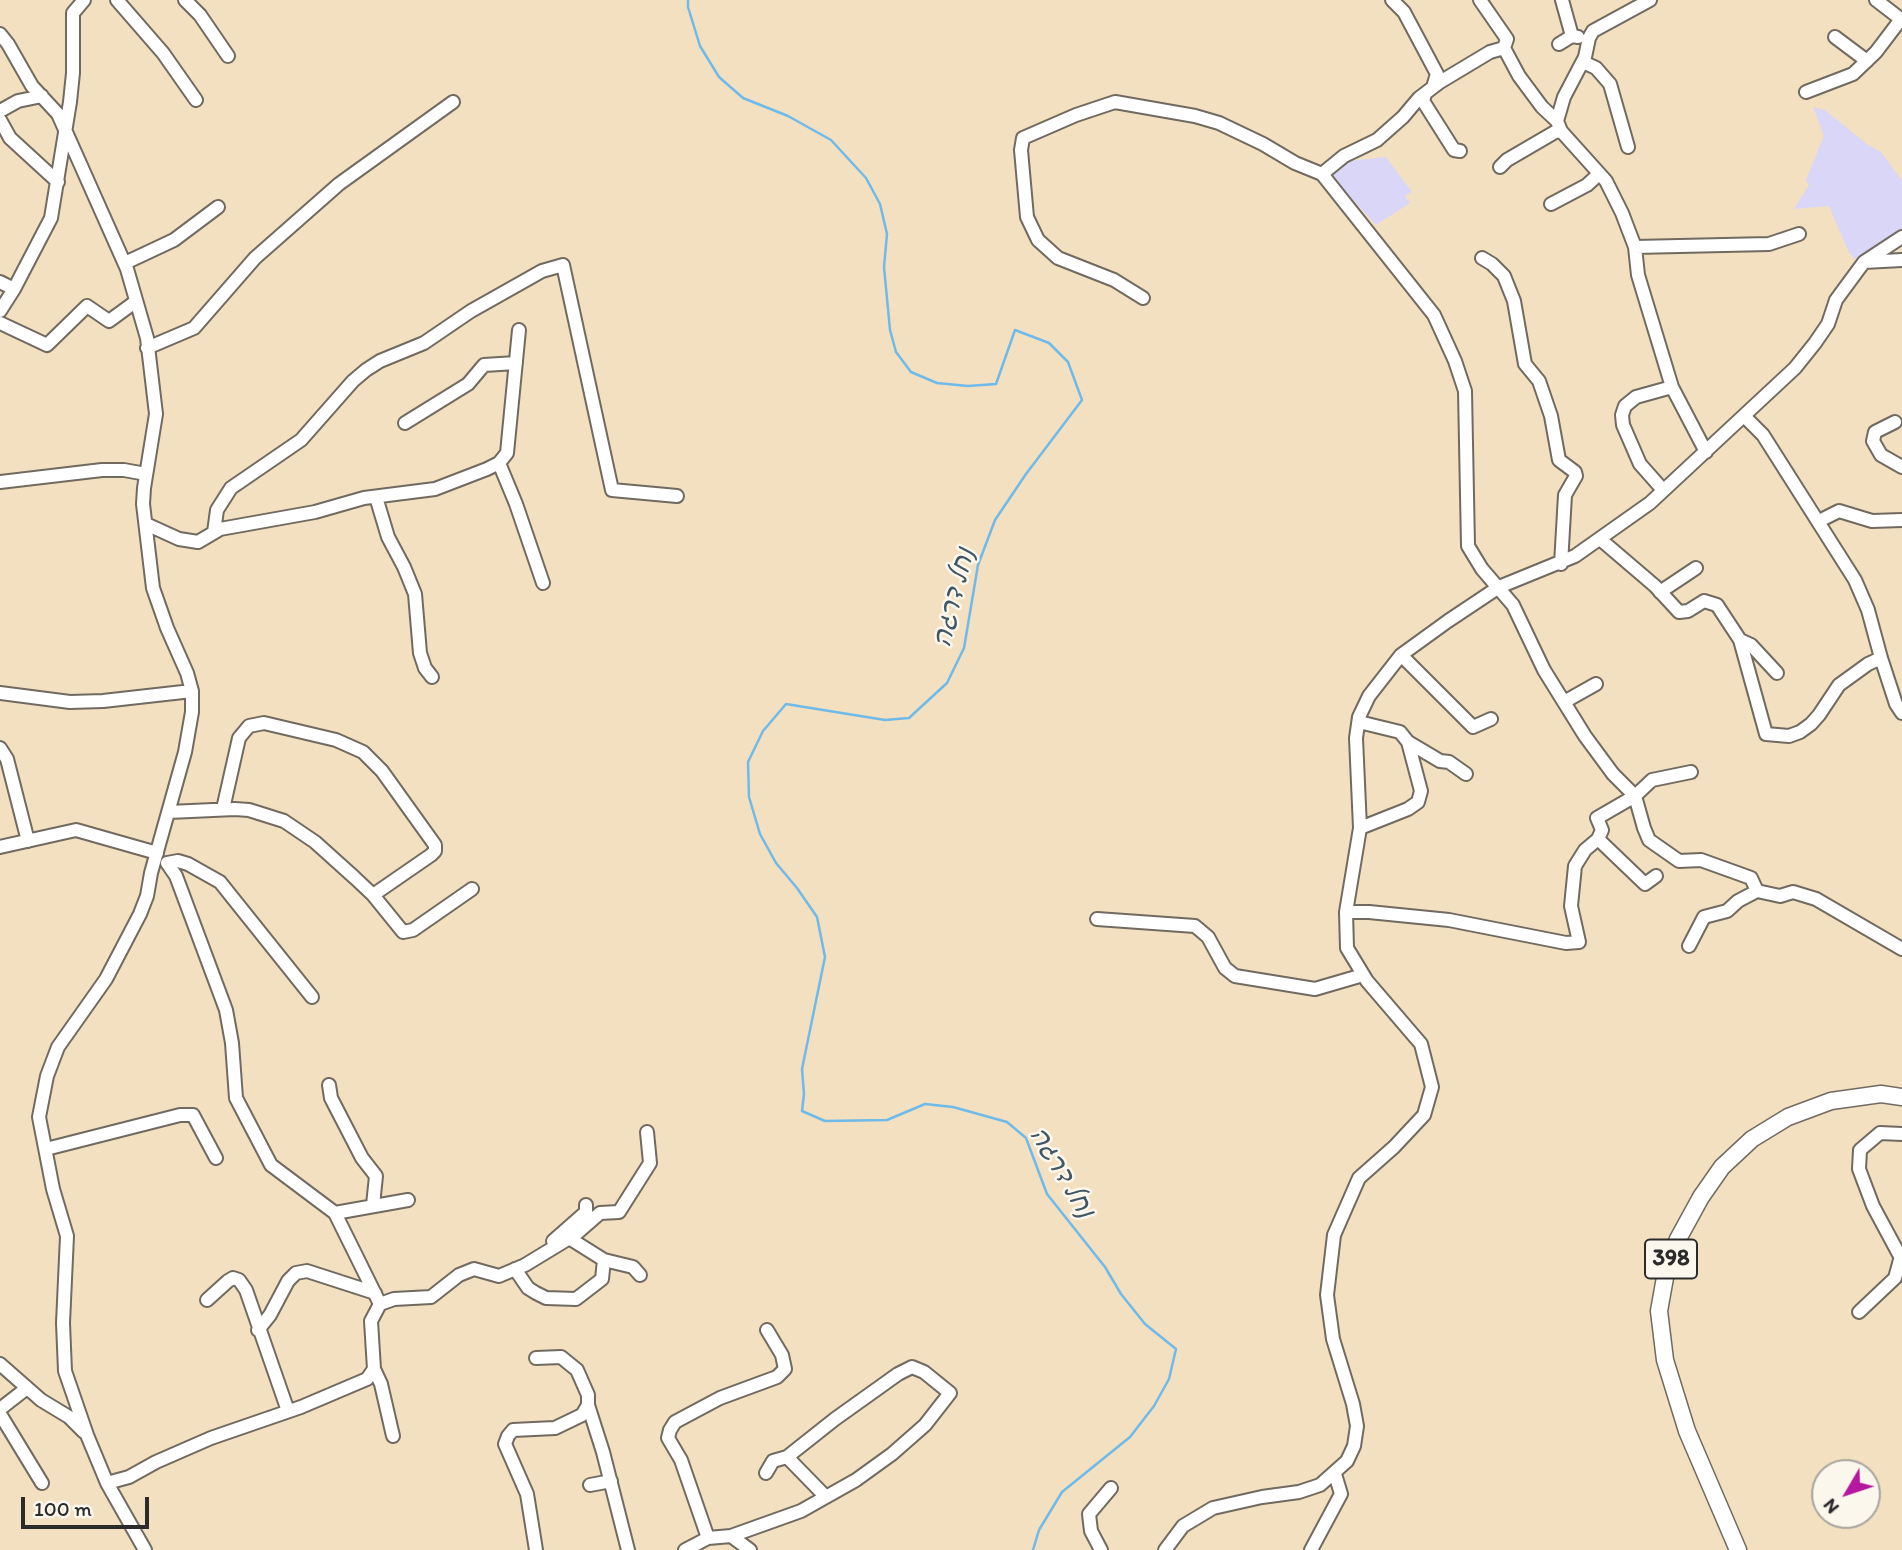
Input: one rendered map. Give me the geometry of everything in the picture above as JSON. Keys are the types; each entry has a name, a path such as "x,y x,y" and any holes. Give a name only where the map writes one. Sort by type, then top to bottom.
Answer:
{"main road":[{"name":"398","path":"1738,1550 1687,1431 1665,1360 1659,1311 1666,1272 1678,1239 1701,1197 1722,1167 1752,1139 1788,1116 1831,1101 1881,1094 1902,1097"}],"street":[{"path":"0,311 51,218 73,73 72,6 84,0"},
{"path":"117,0 163,53 196,100"},
{"path":"185,0 200,15 228,56"},
{"path":"1392,0 1404,12 1437,74 1423,101 1454,150 1460,151"},
{"path":"1480,0 1507,38 1504,48 1519,76 1605,181 1622,213 1635,247 1638,275 1672,387 1706,452"},
{"path":"1562,0 1572,36"},
{"path":"1500,167 1559,126 1564,97 1583,62 1593,31 1650,0"},
{"path":"1806,92 1845,78 1867,61 1901,20 1876,0"},
{"path":"0,34 32,86 58,114 125,263 148,348 156,414 144,496 153,588 192,691 189,733 147,896 124,947 89,1006 58,1047 47,1076 39,1117 53,1189 67,1236 63,1323 65,1371 107,1483 145,1550"},
{"path":"1559,44 1572,36 1589,38"},
{"path":"1836,37 1867,61"},
{"path":"1322,174 1344,156 1377,140 1404,117 1429,90 1490,52 1504,48"},
{"path":"1583,62 1596,68 1610,84 1628,147"},
{"path":"0,111 18,101 42,96"},
{"path":"148,348 194,328 254,258 317,203 339,184 453,102"},
{"path":"1143,299 1114,280 1058,258 1038,240 1027,217 1021,150 1023,138 1076,115 1115,102 1195,116 1219,123 1295,163 1322,174 1434,315 1455,360 1465,391 1466,539 1473,555 1513,604 1538,658 1585,736 1614,774 1636,796 1649,840 1679,861 1701,860 1751,878 1756,891"},
{"path":"0,120 10,138 58,183"},
{"path":"1551,204 1587,185 1599,174"},
{"path":"125,263 174,240 218,207"},
{"path":"1635,247 1769,244 1799,234"},
{"path":"1164,1550 1183,1526 1213,1508 1299,1492 1320,1485 1347,1461 1354,1446 1357,1426 1333,1339 1327,1295 1334,1235 1359,1178 1424,1115 1432,1087 1421,1044 1363,975 1347,948 1346,912 1360,828 1356,738 1368,696 1401,655 1499,587 1561,564 1600,539 1663,490 1795,368 1828,324 1836,300 1864,262 1902,237"},
{"path":"1482,258 1504,276 1514,301 1525,364 1539,381 1559,460 1575,472 1576,476 1565,495 1561,564"},
{"path":"1864,262 1902,260"},
{"path":"214,532 217,510 231,488 301,440 366,370 380,361 424,343 471,311 542,271 563,265 612,490 677,496"},
{"path":"0,282 14,289"},
{"path":"0,323 47,345 87,306 109,321 135,302"},
{"path":"146,523 189,541 204,539 228,527 315,512 353,501 435,489 473,476 499,463 507,453 519,330"},
{"path":"405,423 468,384 484,365 516,363"},
{"path":"1663,490 1640,464 1623,425 1622,415 1625,406 1636,397 1672,387"},
{"path":"1744,416 1763,435 1855,580 1868,610 1896,704 1902,713"},
{"path":"1895,422 1875,432 1873,442 1881,455 1902,467"},
{"path":"499,463 543,583"},
{"path":"0,482 102,470 146,474"},
{"path":"376,497 385,528 415,594 420,653 425,668 432,677"},
{"path":"1819,522 1839,511 1872,521 1902,520"},
{"path":"1600,539 1679,612 1688,611 1704,601 1717,605 1740,640 1766,734 1789,736 1811,724 1839,685 1881,657"},
{"path":"1660,592 1696,568"},
{"path":"1740,640 1751,645 1777,673"},
{"path":"1401,655 1473,727 1491,719"},
{"path":"1564,702 1596,684"},
{"path":"0,693 70,702 192,691"},
{"path":"1359,722 1400,732 1408,742 1440,761 1449,762 1466,774"},
{"path":"223,809 239,738 248,726 264,723 336,740 363,752 382,771 435,845 435,851 431,855 373,895"},
{"path":"1360,828 1418,802 1421,791 1408,742"},
{"path":"0,748 7,759 28,841"},
{"path":"1346,912 1449,920 1566,943 1578,942 1571,906 1574,866 1585,850 1598,839 1601,830 1597,818 1636,796 1652,779 1691,772"},
{"path":"169,812 249,810 284,821 315,842 373,895 403,932 409,933 472,888"},
{"path":"0,847 76,830 157,853"},
{"path":"1598,839 1645,884 1656,876"},
{"path":"312,997 220,881 188,864 178,861 167,863 176,876 226,1010 232,1044 236,1098 271,1165 335,1213 378,1298 371,1321 374,1368 381,1384 393,1436"},
{"path":"1689,946 1704,917 1727,911 1756,891 1780,895 1793,892 1816,899 1902,949"},
{"path":"1097,919 1195,926 1208,937 1225,968 1235,976 1315,989 1363,975"},
{"path":"329,1085 331,1098 362,1158 376,1177 373,1205"},
{"path":"46,1149 180,1115 193,1115 216,1158"},
{"path":"258,1330 271,1315 288,1281 296,1273 307,1271 378,1298 394,1299 431,1297 458,1275 474,1269 499,1276 520,1267 569,1238 600,1213 619,1212 650,1163 647,1132"},
{"path":"1859,1312 1895,1278 1902,1258 1873,1206 1858,1169 1860,1150 1881,1133 1902,1134"},
{"path":"335,1213 408,1200"},
{"path":"520,1267 530,1255 551,1242 586,1212 586,1205"},
{"path":"569,1238 604,1260 633,1268 640,1275"},
{"path":"520,1267 528,1288 536,1293 546,1298 576,1299 602,1279 604,1260"},
{"path":"207,1300 228,1281 233,1278 239,1280 246,1290 288,1411"},
{"path":"708,1538 681,1460 668,1438 670,1430 675,1422 720,1398 776,1377 785,1369 782,1354 767,1331"},
{"path":"536,1358 561,1357 577,1370 588,1395 588,1405 628,1550"},
{"path":"0,1364 41,1400 69,1417 87,1435"},
{"path":"685,1550 708,1538 731,1536 802,1511 856,1480 892,1454 925,1425 950,1393 924,1372 912,1367 835,1419 787,1457 773,1461 766,1473"},
{"path":"107,1483 129,1477 211,1438 367,1379 374,1368"},
{"path":"27,1388 0,1411 42,1483"},
{"path":"536,1550 527,1494 505,1444 513,1430 555,1428 582,1415 588,1405"},
{"path":"787,1457 826,1497"},
{"path":"1311,1550 1340,1494 1335,1474"},
{"path":"590,1485 611,1481"},
{"path":"1101,1550 1091,1531 1089,1514 1111,1488"},
{"path":"731,1536 750,1550"}],"shaded area":[{"path":"1813,107 1825,110 1868,145 1881,152 1902,181 1902,228 1855,259 1849,253 1829,206 1794,209 1809,185 1806,180 1824,136"},
{"path":"1386,157 1412,192 1405,196 1410,203 1376,225 1329,174 1348,161"}],"waterway":[{"name":"נחל דרגה","path":"688,0 700,46 719,77 743,98 788,116 831,140 866,178 880,204 887,234 884,267 890,330 896,352 911,372 937,383 968,386 996,384 1015,330 1049,343 1068,362 1082,400 995,520 978,565 964,648 947,683 909,718 885,720 786,704 763,731 748,762 749,797 760,834 776,863 817,917 825,957 802,1069 802,1111 825,1121 887,1120 925,1104 953,1107 1007,1122 1026,1138 1047,1194 1105,1267 1121,1294 1145,1324 1176,1349 1169,1379 1154,1406 1130,1437 1062,1492 1039,1530 1033,1550"}]}
